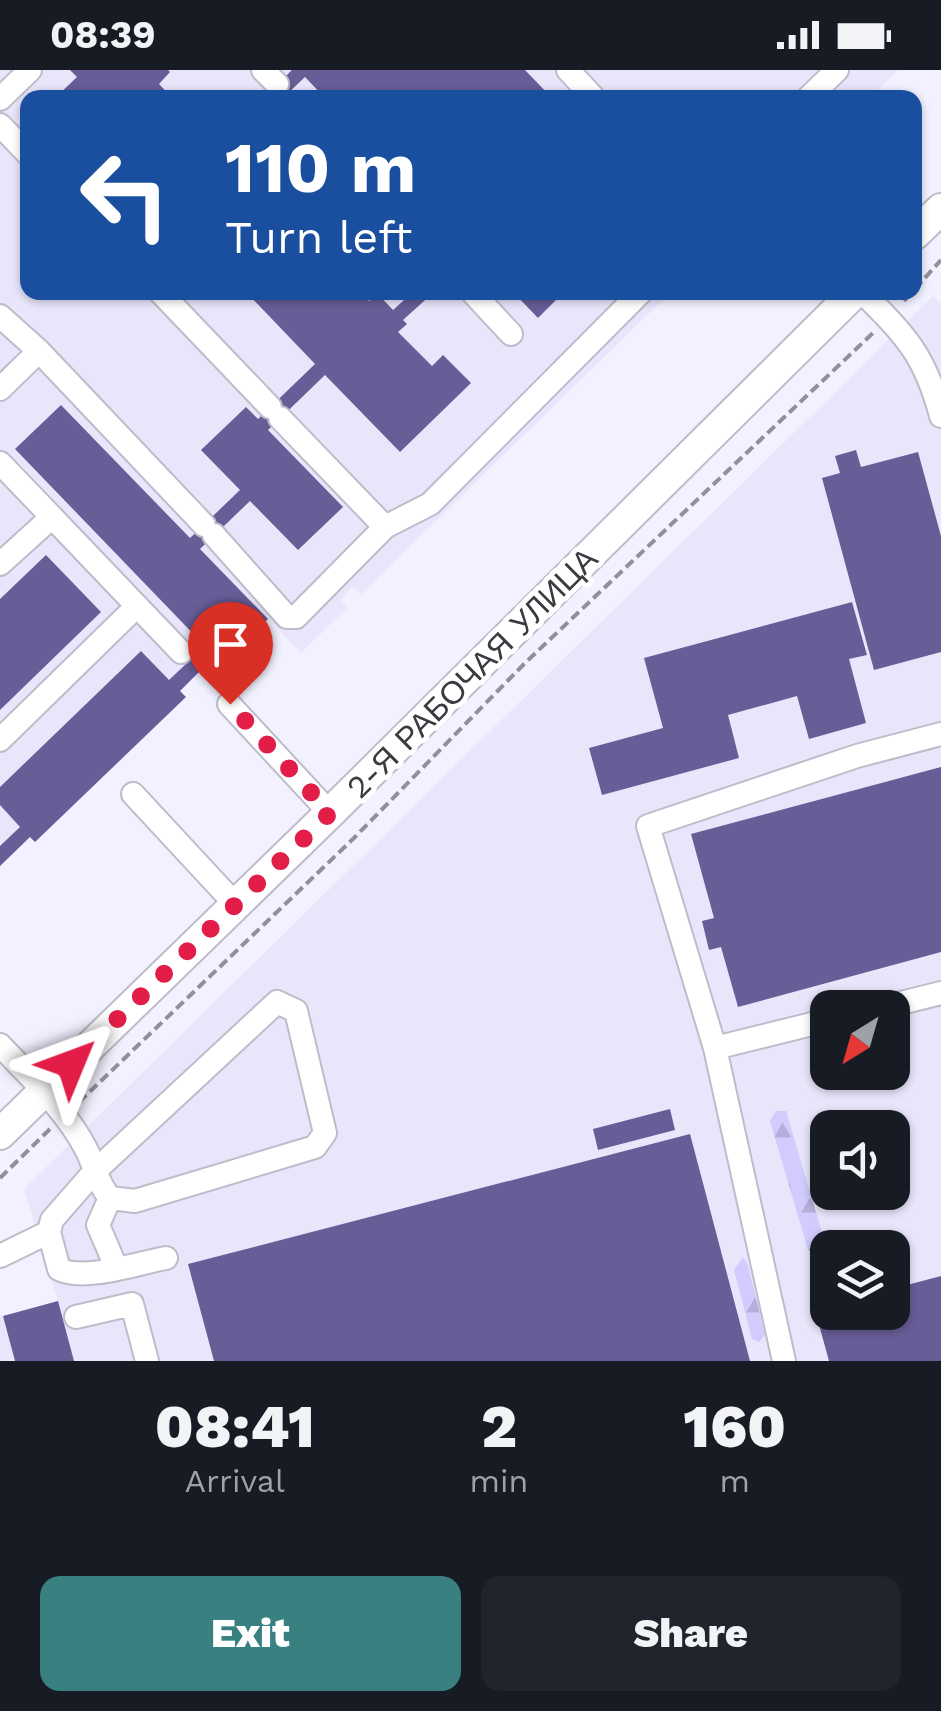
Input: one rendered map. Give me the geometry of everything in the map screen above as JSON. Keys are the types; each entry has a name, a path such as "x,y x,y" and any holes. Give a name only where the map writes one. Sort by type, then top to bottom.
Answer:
{"main road":[{"path":"922,227 941,208"},
{"name":"2-Я РАБОЧАЯ УЛИЦА","path":"0,1134 851,300"}],"lane":[{"path":"0,98 30,70"},
{"path":"568,70 587,90"},
{"path":"816,90 837,70"},
{"path":"0,125 20,146"},
{"path":"168,300 385,527"},
{"path":"479,300 511,334"},
{"path":"0,316 39,351 292,618 385,527 430,504 634,300"},
{"path":"868,300 916,348 931,377 941,416"},
{"path":"0,388 39,351"},
{"path":"0,463 181,652"},
{"path":"0,564 52,516"},
{"path":"0,740 136,606"},
{"path":"230,704 330,813"},
{"path":"784,1361 714,1048 648,826 856,756 941,734"},
{"path":"133,794 236,905"},
{"path":"910,1001 941,993"},
{"path":"0,1046 44,1091 86,1148 94,1172 98,1184 110,1198 135,1201 315,1147 322,1141 325,1133 296,1011 278,1002 94,1172 52,1220 48,1232 60,1268 70,1274 84,1275 166,1258"},
{"path":"714,1048 810,1024"},
{"path":"110,1198 98,1225 116,1267"},
{"path":"0,1256 48,1232"},
{"path":"76,1317 132,1304 147,1361"}],"path":[{"path":"922,281 941,260"},
{"path":"0,1178 354,838 524,664 889,318"}],"shaded area":[{"path":"0,70 898,70 878,90 20,90 20,300 663,300 361,594 352,587 341,600 348,607 301,653 268,619 222,663 215,657 180,690 185,697 35,842 30,837 0,866"},
{"path":"933,296 941,303 941,1361 0,1361 0,1317 58,1301 24,1189"}],"green space":[{"path":"776,1111 786,1111 810,1192 810,1210 815,1210 821,1230 810,1230 810,1251 808,1250 770,1121"},
{"path":"743,1257 765,1335 759,1342 752,1339 734,1270"}],"building":[{"path":"70,70 170,72 159,84 165,90 63,90 77,77"},
{"path":"292,70 525,70 544,90 317,90 305,77 291,90 271,90"},
{"path":"254,300 384,300 393,310 404,300 425,300 403,320 407,324 398,332 432,366 443,355 471,383 400,452 325,375 268,430 343,507 298,550 250,501 200,549 268,619 222,663 215,656 180,691 186,697 35,842 30,837 0,866 0,846 20,827 0,805 0,787 141,651 169,680 205,646 15,449 61,405 190,538 240,490 201,450 246,407 258,419 315,364"},
{"path":"521,300 556,300 538,318"},
{"path":"856,450 861,467 918,452 941,536 941,652 874,670 822,478 840,473 835,456"},
{"path":"46,555 101,612 0,710 0,599"},
{"path":"852,602 867,655 849,659 866,723 809,739 797,696 728,715 739,758 602,795 589,748 663,728 644,658"},
{"path":"941,767 941,952 738,1007 721,947 709,950 702,921 714,918 691,834"},
{"path":"670,1109 675,1130 598,1150 593,1129"},
{"path":"690,1134 750,1361 214,1361 188,1264"},
{"path":"941,1276 941,1361 829,1361 820,1330 910,1330 910,1284"},
{"path":"58,1301 74,1361 15,1361 3,1316"}],"route":[{"path":"71,1064 330,813 230,704"}]}
